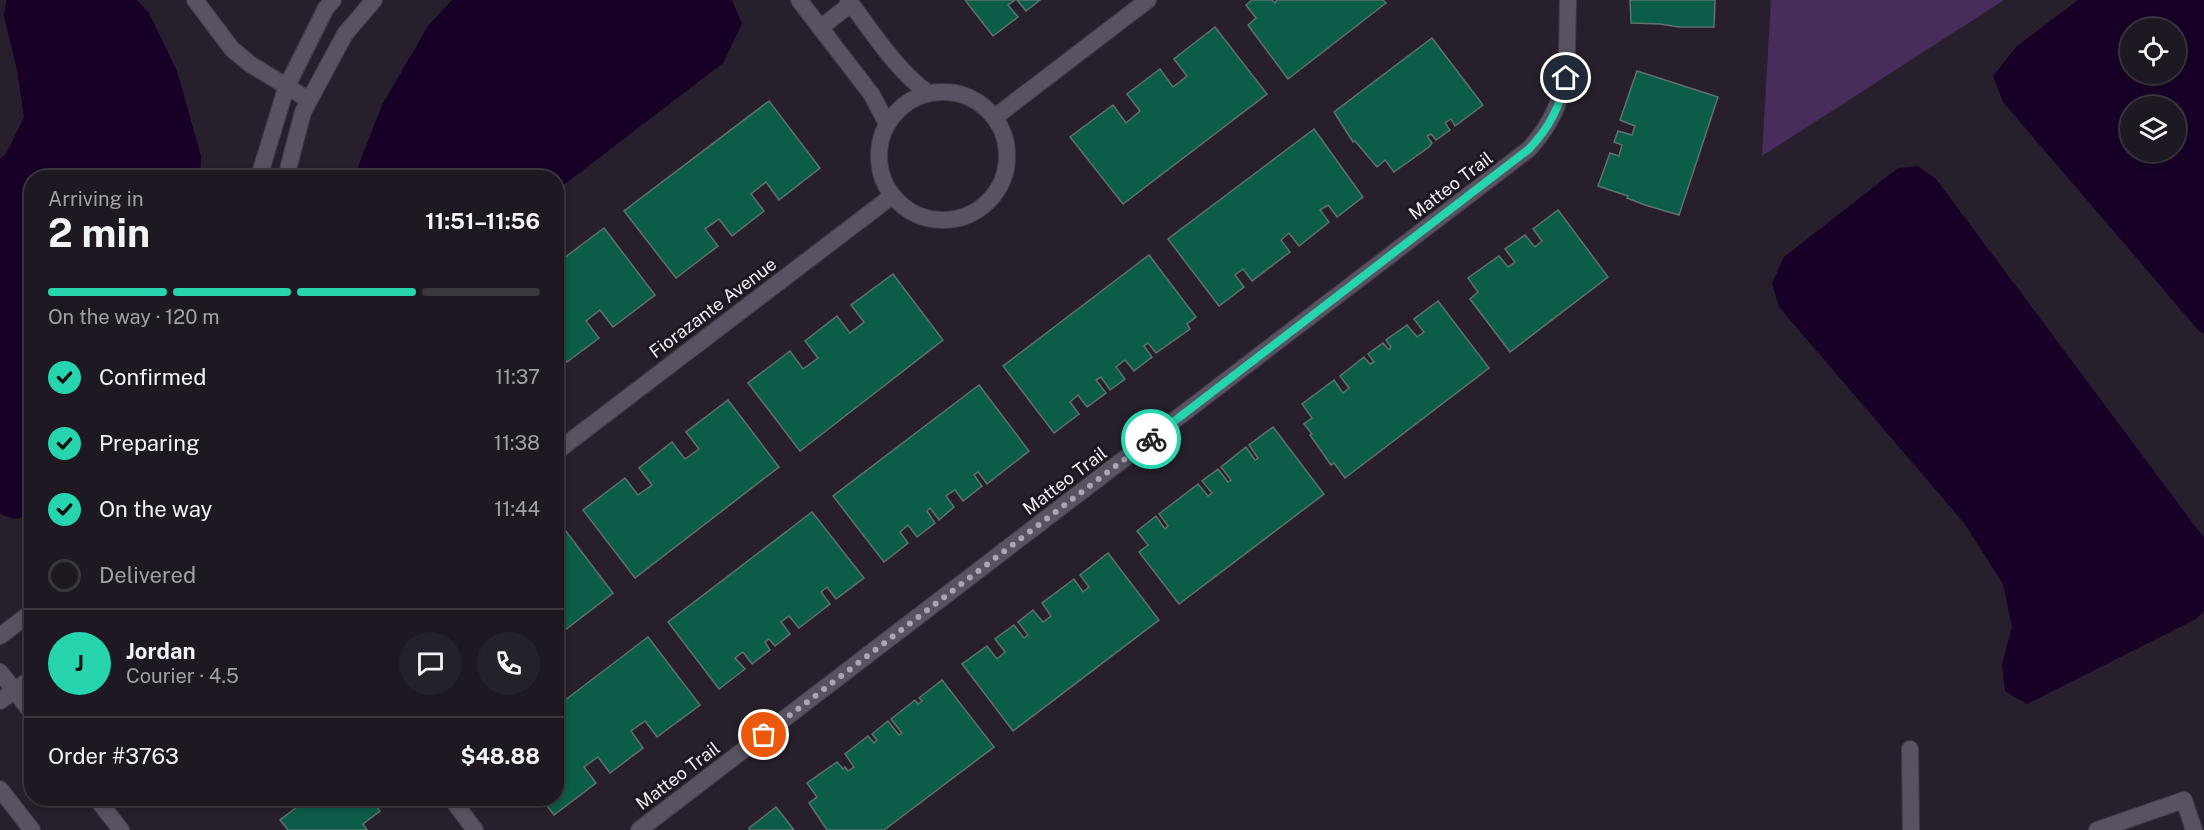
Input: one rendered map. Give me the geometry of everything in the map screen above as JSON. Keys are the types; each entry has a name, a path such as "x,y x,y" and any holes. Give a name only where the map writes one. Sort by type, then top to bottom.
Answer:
{"street":[{"path":"195,0 232,49 286,88 309,100"},
{"path":"261,170 286,88 326,8 333,0"},
{"path":"288,170 303,112 309,100 345,34 374,0"},
{"path":"799,0 872,95 886,124"},
{"path":"995,117 1148,0"},
{"name":"Matteo Trail","path":"639,830 1529,149 1551,123 1562,94 1566,78 1568,0"},
{"path":"820,28 850,2 902,70 928,93"},
{"path":"946,91 964,95 981,104 995,117 1004,133 1007,151 1006,169 999,186 982,207 958,218 940,220 922,217 905,208 892,196 883,179 879,161 880,142 886,124 897,110 911,99 928,93 946,91"},
{"name":"Fiorazante Avenue","path":"564,446 892,196"},
{"path":"0,636 24,618"},
{"path":"0,672 24,703"},
{"path":"0,701 24,684"},
{"path":"1910,749 1911,830"},
{"path":"0,789 32,830"},
{"path":"2097,830 2184,800 2194,830"},
{"path":"102,806 121,830"},
{"path":"457,806 475,830"}],"shaded area":[{"path":"6,0 137,0 149,13 177,71 201,156 200,170 24,170 24,518 14,519 0,514 0,159 6,154 24,117 17,70 4,16"},
{"path":"452,0 732,0 742,24 723,63 564,185 564,170 357,170 382,105 428,26"},
{"path":"1771,0 2004,0 1762,156"},
{"path":"2078,0 2204,0 2204,334 2199,331 2003,102 1993,76 2017,46"},
{"path":"1918,166 1936,179 2204,538 2204,611 2196,619 2027,704 2005,691 2002,664 2012,627 2003,584 1964,523 1779,307 1772,283 1784,257 1898,168"}],"building":[{"path":"965,0 1015,0 1008,5 1018,17 993,36"},
{"path":"1017,0 1040,0 1026,11"},
{"path":"1252,0 1272,0 1275,3 1277,0 1383,0 1386,3 1288,79 1248,25 1256,18 1246,5"},
{"path":"1630,0 1715,0 1714,27 1631,23"},
{"path":"1215,27 1267,94 1123,204 1070,137 1113,105 1126,123 1140,111 1127,94 1160,69 1173,87 1187,76 1174,59"},
{"path":"1432,38 1483,105 1455,126 1451,119 1445,123 1450,130 1436,140 1431,134 1427,136 1432,143 1429,147 1394,172 1385,160 1377,167 1355,141 1353,142 1334,112"},
{"path":"1637,71 1718,97 1679,215 1645,205 1627,198 1628,196 1598,186 1610,153 1619,156 1622,145 1614,142 1618,131 1632,135 1635,126 1620,120"},
{"path":"769,101 820,168 779,200 766,182 751,194 764,211 732,236 719,219 705,229 718,246 676,278 624,211"},
{"path":"1314,129 1363,197 1337,217 1328,205 1320,210 1329,222 1299,246 1289,233 1281,240 1290,252 1252,281 1243,269 1235,275 1244,287 1219,306 1168,239"},
{"path":"1558,210 1608,277 1510,352 1470,299 1478,292 1468,278 1499,256 1508,267 1515,262 1505,249 1525,235 1535,247 1542,241 1533,229"},
{"path":"604,228 655,295 613,327 600,310 586,321 599,338 567,362 564,358 564,258"},
{"path":"1149,255 1196,317 1187,324 1190,329 1156,353 1148,343 1144,346 1152,357 1134,371 1125,360 1116,367 1125,379 1110,390 1101,377 1096,380 1106,393 1087,407 1078,395 1070,402 1079,414 1054,433 1003,366"},
{"path":"893,274 943,340 800,451 748,383 790,351 803,369 818,358 805,341 837,316 850,333 864,322 851,305"},
{"path":"1438,301 1489,368 1345,478 1334,463 1331,465 1310,435 1312,434 1304,424 1312,418 1302,404 1334,380 1343,393 1349,388 1340,376 1364,357 1370,364 1374,362 1368,354 1383,343 1389,350 1391,347 1386,340 1407,325 1417,337 1424,332 1414,319"},
{"path":"979,385 1029,451 987,484 978,472 974,475 982,486 963,501 955,490 946,496 954,507 939,520 930,508 927,511 935,523 917,537 908,525 900,532 908,543 884,562 833,496"},
{"path":"728,400 779,467 635,578 583,510 625,478 638,495 652,485 639,468 672,442 685,459 699,449 686,432"},
{"path":"1273,427 1324,494 1179,604 1139,552 1148,545 1137,531 1156,516 1165,529 1168,526 1159,514 1198,484 1208,496 1212,493 1202,481 1218,469 1228,482 1231,480 1221,467 1246,447 1255,460 1258,458 1249,445"},
{"path":"812,512 864,578 836,599 827,587 821,592 830,604 799,628 789,616 781,622 790,634 775,646 769,639 765,642 770,650 752,664 743,652 735,658 745,669 719,689 668,622"},
{"path":"564,529 613,593 564,631"},
{"path":"1108,553 1159,620 1013,731 962,664 987,646 997,659 1005,652 995,639 1014,625 1024,638 1028,635 1018,622 1033,610 1043,622 1051,616 1042,603 1074,579 1083,592 1089,587 1080,575"},
{"path":"648,637 700,705 657,737 645,721 631,731 643,748 610,773 598,757 584,767 596,783 554,815 547,806 564,806 564,701"},
{"path":"942,680 994,747 884,830 827,830 809,803 817,797 807,783 837,762 848,771 854,767 845,754 868,736 874,743 877,740 872,734 888,721 899,735 902,733 891,719 915,700 918,704 922,701 919,698"},
{"path":"298,806 376,806 380,811 363,824 367,830 288,830 280,820"},
{"path":"776,807 794,830 750,830 749,828"}],"way so far":[{"path":"764,735 1151,439"}],"route":[{"path":"1151,439 1518,159 1551,123 1566,78"}]}
